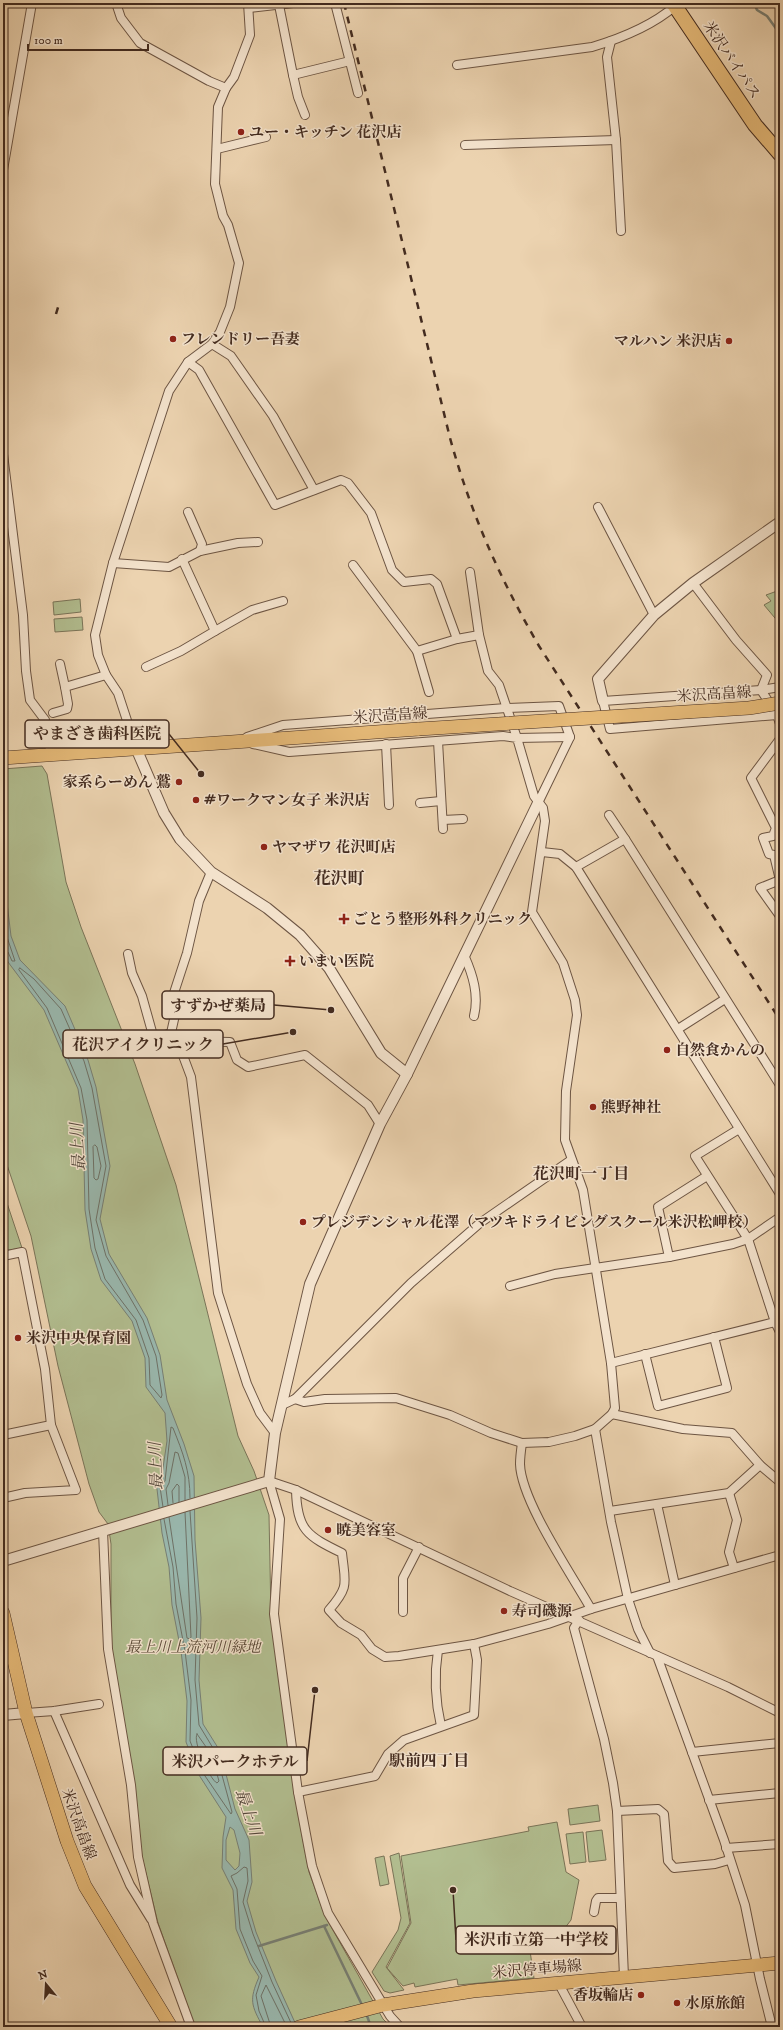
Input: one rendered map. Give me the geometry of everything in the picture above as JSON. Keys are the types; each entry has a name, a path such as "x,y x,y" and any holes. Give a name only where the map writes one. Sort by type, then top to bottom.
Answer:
{"highway":[{"name":"米沢バイパス","path":"674,5 756,125 780,154"}],"main road":[{"name":"米沢高畠線","path":"3,758 238,741 749,708 779,709"},
{"name":"米沢高畠線","path":"3,1613 26,1713 67,1841 85,1886 171,2027"},
{"name":"米沢停車場線","path":"299,2027 383,2005 473,1991 780,1963"}],"street":[{"path":"3,170 32,3"},
{"path":"116,3 121,18 140,43 209,81 226,88"},
{"path":"293,3 279,5 248,5 250,36 234,77 226,88 218,108 215,184 223,216 228,225 239,263 230,307 220,332 212,344 188,362 169,391 113,563 95,635 98,655 106,675 118,693 136,748 164,813 180,839 211,872 267,908 300,935 329,968 380,1053 407,1074"},
{"path":"335,3 358,93"},
{"path":"279,5 298,97 305,115"},
{"path":"456,65 592,46 611,41 660,19 674,5"},
{"path":"611,41 607,57 616,140 621,231"},
{"path":"293,75 350,61"},
{"path":"217,149 266,136"},
{"path":"465,144 616,140"},
{"path":"212,344 231,356 272,416 314,490"},
{"path":"188,362 200,370 274,505 341,480 348,483 371,513 392,570 404,582 431,579 437,584 457,639"},
{"path":"3,454 23,615 26,671 30,700 45,720 45,755"},
{"path":"598,507 654,615"},
{"path":"188,512 202,544 200,551"},
{"path":"779,709 610,729 598,679 654,615 693,583 780,522"},
{"path":"113,563 169,567 200,551 238,543 258,542"},
{"path":"182,559 215,631"},
{"path":"353,565 417,651 429,692"},
{"path":"295,1399 304,1402 325,1399 396,1398 435,1409 491,1433 522,1443 549,1442 575,1436 596,1428 612,1414 615,1408 611,1363 583,1190 565,1140 566,1091 577,1015 575,1000 563,963 532,912 542,852 545,821 543,808 534,796 517,738 499,685 488,671 479,635 470,572"},
{"path":"693,583 736,640 767,675 761,690"},
{"path":"146,667 181,651 252,610 283,601"},
{"path":"417,651 457,639 479,635"},
{"path":"53,713 67,709 68,704 60,664"},
{"path":"65,687 106,675"},
{"path":"603,701 761,690 780,687"},
{"path":"761,690 779,709 780,724"},
{"path":"238,741 283,725 506,708 559,706 570,737 407,1074 380,1124 310,1284 275,1433 269,1481 280,1519 274,1614 281,1680 298,1792 312,1866 328,1913 383,2005 400,2027"},
{"path":"238,741 289,752 503,736 517,738 570,737"},
{"path":"780,739 751,778 776,828 773,836 763,838 768,854 774,855 780,880 760,888 780,916"},
{"path":"438,741 443,825 463,819"},
{"path":"386,744 389,805"},
{"path":"420,803 441,802"},
{"path":"609,815 625,838 780,1085"},
{"path":"576,867 625,838"},
{"path":"542,852 560,854 576,867 780,1194"},
{"path":"211,872 199,901 187,953 172,999 175,1015 171,1032 179,1045 192,1077 218,1292 247,1384 260,1413 275,1433"},
{"path":"128,954 132,973 142,996 154,1039 171,1032"},
{"path":"464,955 472,973 477,1005 474,1016"},
{"path":"678,1029 725,999"},
{"path":"179,1045 186,1041 230,1042 236,1060 248,1067 306,1055 368,1105 380,1124"},
{"path":"739,1129 695,1156 748,1239 780,1332"},
{"path":"282,1405 295,1399 411,1283 480,1223 571,1160"},
{"path":"669,1257 658,1207 707,1176"},
{"path":"510,1286 535,1278 669,1257 733,1244 748,1239 780,1217"},
{"path":"3,1256 22,1252 45,1369 51,1425 76,1490 25,1493 3,1498"},
{"path":"611,1363 777,1323"},
{"path":"645,1354 658,1406 727,1388 714,1337"},
{"path":"612,1414 683,1429 732,1432 760,1465 780,1482"},
{"path":"3,1435 51,1425"},
{"path":"596,1428 610,1511 628,1599 638,1629 653,1654 692,1752 726,1848 745,1905 757,1966 772,2027"},
{"path":"522,1443 520,1465 526,1493 591,1609"},
{"path":"610,1511 729,1493 760,1465"},
{"path":"3,1561 269,1481 296,1490 510,1591 579,1620 780,1713"},
{"path":"296,1490 297,1511 303,1529 342,1553 345,1585 342,1595 329,1610 341,1623 361,1635 372,1649 385,1657 474,1644 548,1624 591,1609 780,1555"},
{"path":"729,1493 737,1520 729,1552 734,1568"},
{"path":"657,1504 675,1585"},
{"path":"103,1531 108,1649 132,1785 138,1857 153,1923 191,2027"},
{"path":"403,1612 403,1578 419,1547"},
{"path":"579,1620 574,1628 604,1739 617,1811 619,1898 624,1977"},
{"path":"298,1792 375,1776 388,1754 404,1740 474,1715 477,1660 474,1644"},
{"path":"438,1650 435,1668 436,1700 441,1726"},
{"path":"3,1715 54,1711 99,1704"},
{"path":"54,1711 130,1884 153,1923"},
{"path":"692,1752 780,1743"},
{"path":"709,1800 780,1794"},
{"path":"617,1811 658,1809 664,1814 668,1861 674,1868 715,1864 729,1860"},
{"path":"726,1848 780,1844"},
{"path":"594,1912 598,1898 619,1898"},
{"path":"559,1984 582,2027"}],"green space":[{"path":"780,590 780,624 764,605 771,601 766,595"},
{"path":"80,599 81,612 54,615 53,602"},
{"path":"82,617 83,630 55,632 54,619"},
{"name":"最上川上流河川緑地","path":"42,766 47,774 66,882 81,927 135,1064 176,1185 238,1436 254,1471 269,1515 271,1616 301,1830 309,1872 325,1916 383,2019 391,2027 195,2027 158,1923 142,1857 133,1777 111,1652 111,1544 108,1524 99,1512 89,1484 58,1366 31,1236 3,1153 3,769"},
{"path":"3,1191 22,1248 3,1251"},
{"path":"598,1805 600,1821 570,1825 568,1809"},
{"path":"557,1822 566,1872 579,1880 571,1920 558,1937 528,1940 529,1943 503,1944 529,1944 534,1978 458,1985 457,1979 415,1987 414,1983 403,1986 387,1968 411,1923 401,1856 529,1831 528,1827"},
{"path":"602,1830 606,1860 589,1862 586,1832"},
{"path":"583,1832 586,1862 570,1864 566,1834"},
{"path":"399,1853 410,1923 386,1967 404,1990 390,1993 384,1991 372,1972 398,1930 401,1918 390,1856"},
{"path":"384,1856 389,1884 380,1886 375,1858"}],"water":[{"path":"3,887 7,903 11,936 20,960 65,1006 88,1060 96,1087 110,1166 100,1219 109,1254 147,1318 160,1355 167,1400 184,1444 194,1476 195,1540 201,1618 199,1680 203,1724 220,1751 235,1809 249,1840 252,1882 247,1901 256,1932 297,2027 263,2027 254,2008 253,1997 259,1977 250,1963 236,1929 233,1890 222,1868 223,1837 226,1817 199,1775 186,1742 187,1701 181,1651 172,1605 169,1567 162,1533 157,1489 153,1479 161,1481 167,1441 165,1413 146,1387 145,1358 132,1321 101,1280 91,1249 85,1210 83,1120 78,1089 44,1010 8,962 3,951","holes":["230,1827 234,1830 240,1853 239,1866 235,1870 226,1860 226,1840"]}],"waterway":[{"path":"754,3 757,10 767,16 780,34"},
{"path":"259,1946 327,1925"},
{"path":"324,1926 363,2007"},
{"path":"366,2013 371,2027"}],"railway":[{"path":"344,3 450,438 467,493 487,545 511,595 539,646 780,1020"},
{"path":"56,314 59,304"}],"place":[{"name":"ユー・キッチン 花沢店","path":"241,132"},
{"name":"フレンドリー吾妻","path":"173,339"},
{"name":"マルハン 米沢店","path":"729,341"},
{"name":"やまざき歯科医院","path":"201,774"},
{"name":"家系らーめん 鷲","path":"179,782"},
{"name":"#ワークマン女子 米沢店","path":"196,800"},
{"name":"ヤマザワ 花沢町店","path":"264,847"},
{"name":"ごとう整形外科クリニック","path":"344,919"},
{"name":"いまい医院","path":"290,961"},
{"name":"すずかぜ薬局","path":"331,1010"},
{"name":"花沢アイクリニック","path":"293,1032"},
{"name":"自然食かんの","path":"667,1050"},
{"name":"熊野神社","path":"593,1107"},
{"name":"プレジデンシャル花澤（マツキドライビングスクール米沢松岬校）","path":"303,1222"},
{"name":"米沢中央保育園","path":"18,1338"},
{"name":"暁美容室","path":"328,1530"},
{"name":"寿司磯源","path":"504,1611"},
{"name":"米沢パークホテル","path":"315,1690"},
{"name":"米沢市立第一中学校","path":"453,1890"},
{"name":"香坂輪店","path":"641,1995"},
{"name":"水原旅館","path":"677,2003"}],"district":[{"name":"花沢町","path":"339,878"},
{"name":"花沢町一丁目","path":"581,1173"},
{"name":"駅前四丁目","path":"429,1760"}],"water label":[{"name":"最上川","path":"77,1147"},
{"name":"最上川","path":"155,1466"},
{"name":"最上川","path":"249,1812"}]}
